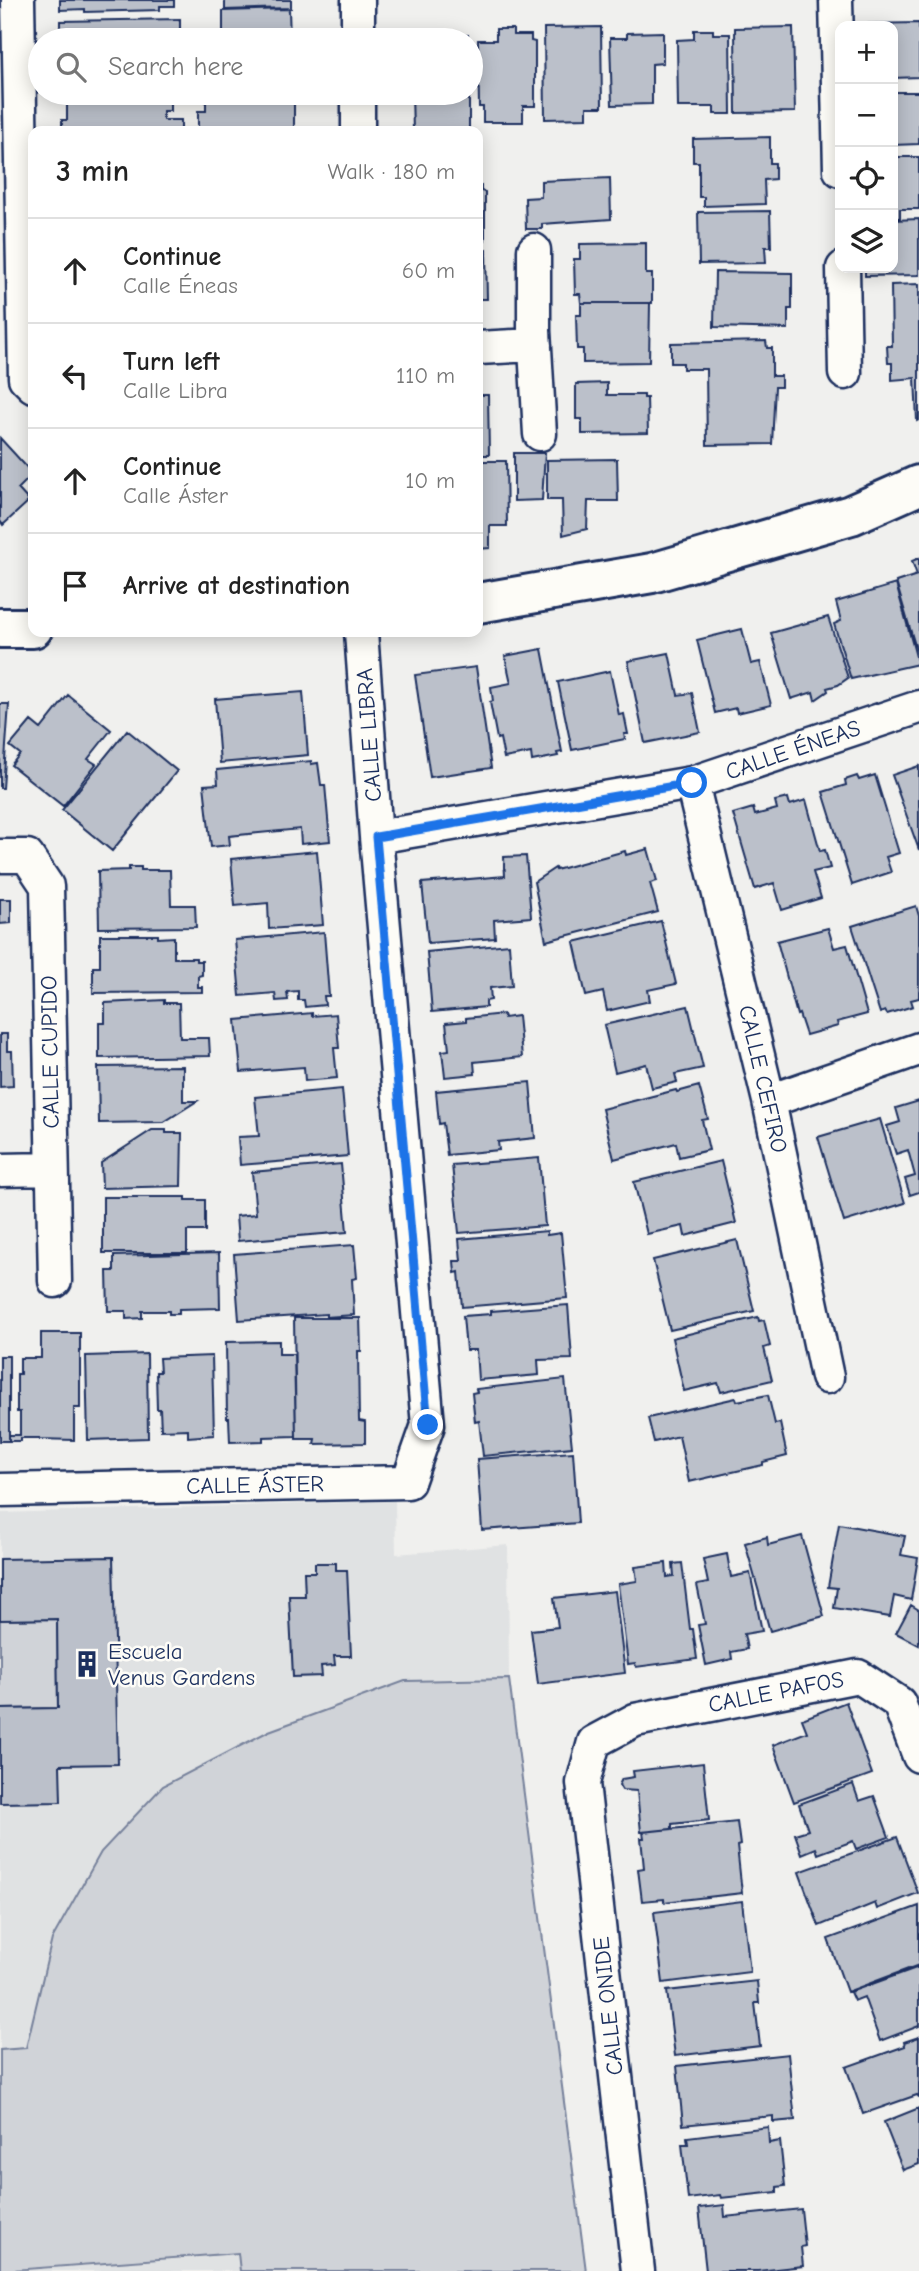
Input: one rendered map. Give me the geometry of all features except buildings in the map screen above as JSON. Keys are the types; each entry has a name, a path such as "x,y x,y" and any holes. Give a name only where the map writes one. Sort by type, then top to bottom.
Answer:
{"street":[{"path":"18,0 25,379 28,382"},
{"path":"358,0 358,28"},
{"path":"836,0 839,147"},
{"path":"358,105 358,126"},
{"path":"534,250 540,434"},
{"path":"842,273 845,373"},
{"path":"483,348 535,345"},
{"path":"483,602 652,573 851,515 919,485"},
{"path":"0,628 28,628"},
{"name":"CALLE LIBRA","path":"361,637 376,837 425,1382"},
{"name":"CALLE ÉNEAS","path":"376,837 692,783 919,707"},
{"name":"CALLE CEFIRO","path":"692,783 769,1101 827,1377"},
{"name":"CALLE CUPIDO","path":"0,856 27,856 47,886 55,1281"},
{"path":"769,1101 919,1049"},
{"path":"0,1170 52,1169"},
{"name":"CALLE ÁSTER","path":"0,1490 408,1482 428,1425 425,1382"},
{"name":"CALLE PAFOS","path":"594,1742 635,1720 858,1676 899,1703 919,1756"},
{"name":"CALLE ONIDE","path":"594,1742 583,1783 638,2271"}],"shaded area":[{"path":"395,1501 396,1554 508,1545 509,1679 405,1681 269,1731 163,1786 101,1852 52,1938 26,2048 0,2050 0,1513"},
{"path":"57,1619 58,1708 0,1709 0,1620"},
{"path":"509,1679 586,2271 240,2271 238,2253 0,2271 0,2050 26,2048 52,1939 101,1852 163,1786 269,1731 405,1681"},
{"path":"238,2253 240,2271 16,2271"}],"place":[{"name":"Escuela Venus Gardens","path":"87,1664"}],"route":[{"path":"428,1425 376,837 692,783"}]}
